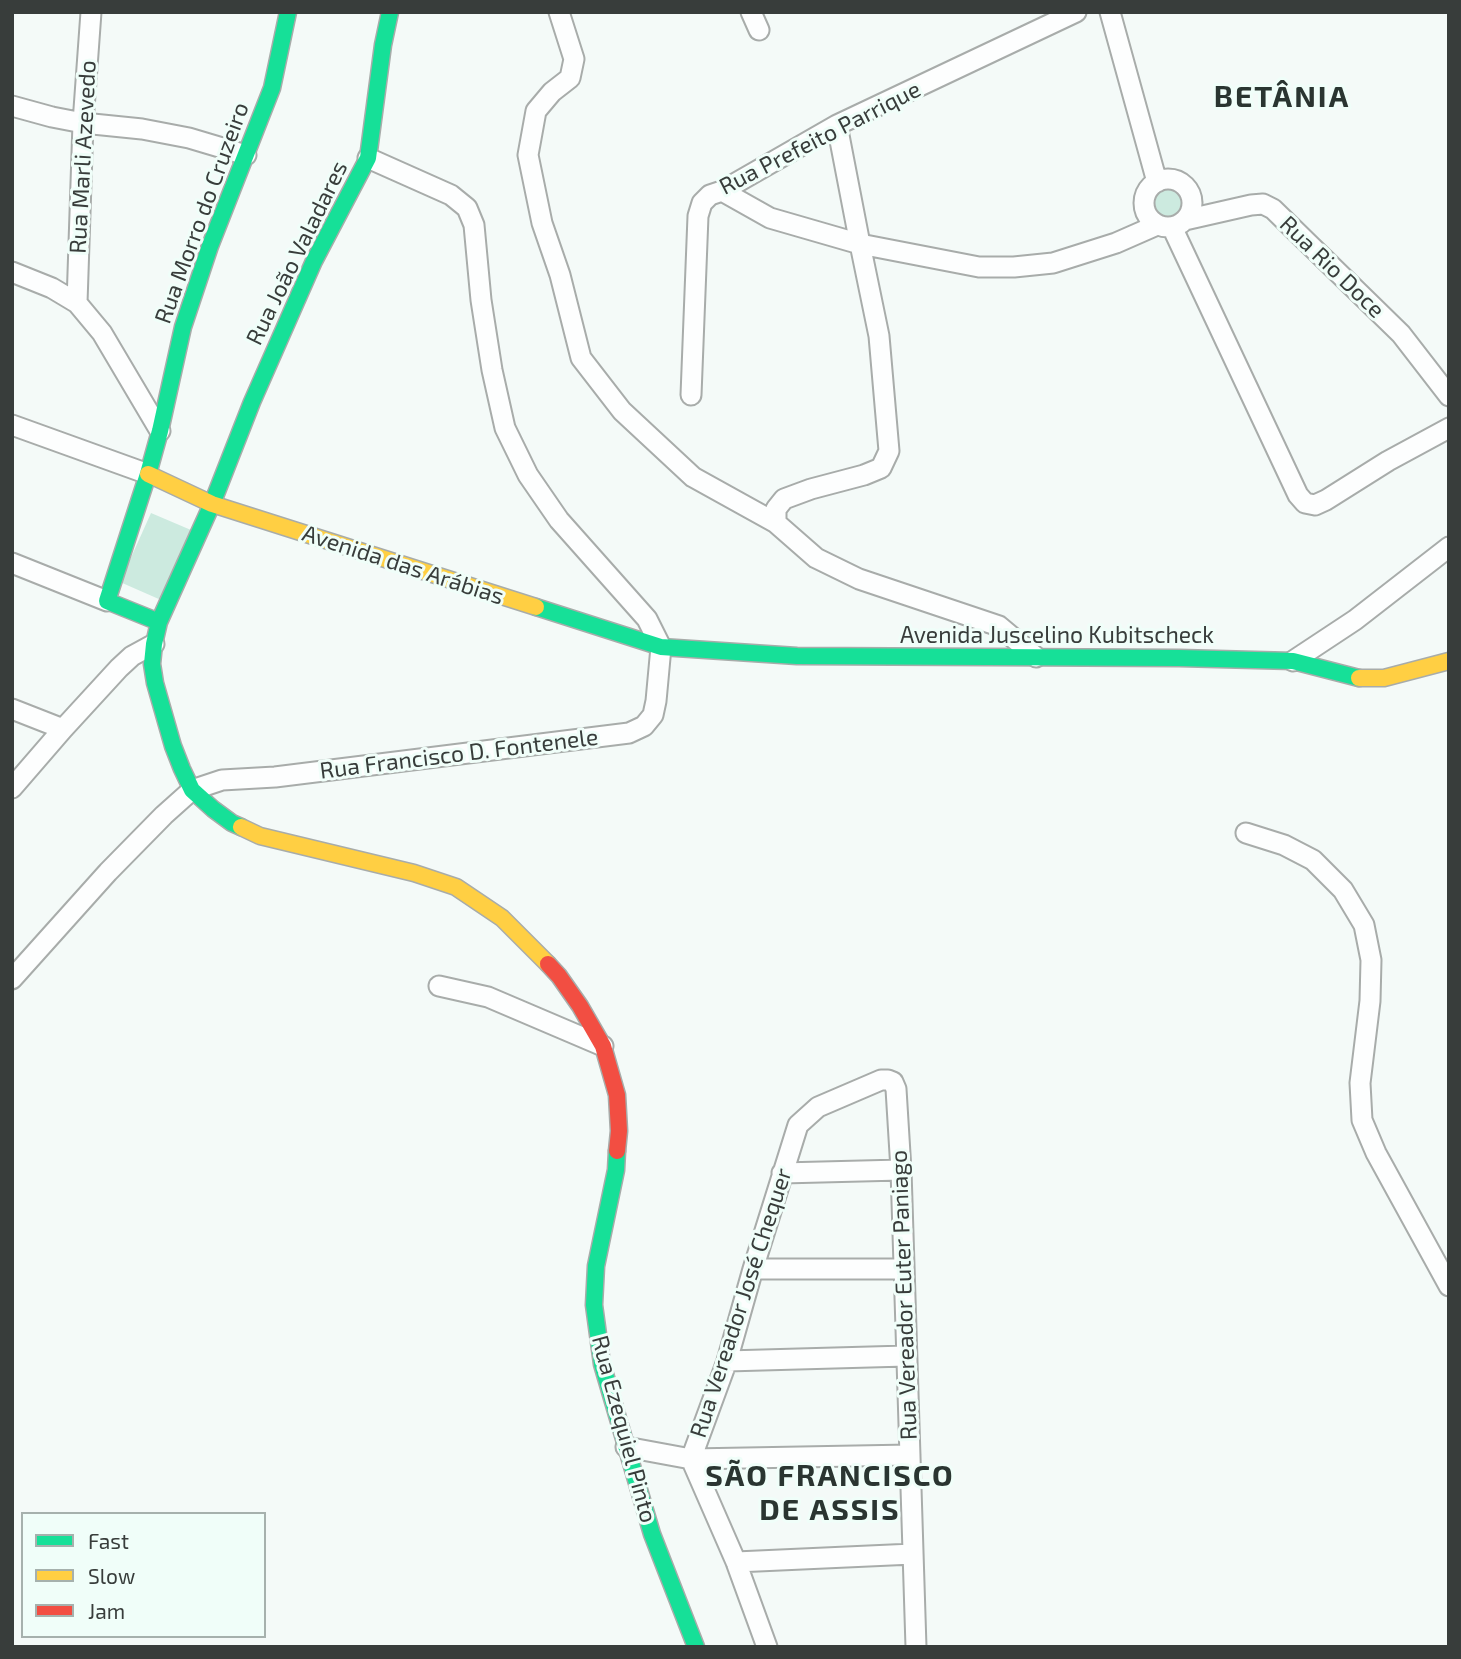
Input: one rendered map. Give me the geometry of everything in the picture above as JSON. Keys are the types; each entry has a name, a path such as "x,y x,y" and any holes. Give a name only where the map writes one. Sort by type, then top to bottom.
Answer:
{"street":[{"name":"Rua Marli Azevedo","path":"77,303 90,12"},
{"name":"Rua Morro do Cruzeiro","path":"107,601 160,431 183,327 210,246 272,89 288,12"},
{"name":"Rua João Valadares","path":"192,790 173,746 155,683 152,664 159,622 212,505 252,402 309,273 368,158 390,12"},
{"path":"559,12 574,59 570,79 552,92 536,111 528,155 542,223 560,275 581,358 622,411 693,477 776,523 816,558 859,579 999,626 1036,657"},
{"name":"Rua Prefeito Parrique","path":"691,395 698,216 702,203 710,195 722,191 837,125 1076,12"},
{"path":"1110,12 1157,182"},
{"path":"12,106 83,123 189,138 246,155"},
{"path":"776,523 775,509 784,499 881,468 889,451 880,336 837,125"},
{"path":"368,158 451,195 467,208 474,225 481,300 505,428 528,475 559,520 648,619 661,647"},
{"path":"1171,224 1189,214 1189,192 1184,186 1171,180 1157,182 1146,193 1144,200 1147,215 1171,224 1298,495 1305,503 1315,505 1449,428"},
{"name":"Rua Rio Doce","path":"722,191 770,218 860,244 979,267 1053,263 1171,224 1263,204 1273,209 1401,334 1449,396"},
{"path":"12,272 52,288 77,303 102,333 160,431"},
{"path":"12,425 148,474"},
{"name":"Avenida das Arábias","path":"148,474 212,505 661,647"},
{"path":"1293,661 1355,620 1449,547"},
{"path":"12,563 159,622"},
{"path":"12,788 119,668 132,656 154,644"},
{"name":"Avenida Juscelino Kubitscheck","path":"661,647 797,656 1293,661 1354,678 1384,678 1449,661"},
{"name":"Rua Francisco D. Fontenele","path":"192,790 222,780 275,777 629,733 644,726 653,715 661,647"},
{"path":"12,709 63,729"},
{"path":"12,979 107,873 192,790"},
{"name":"Rua Ezequiel Pinto","path":"192,790 232,823 260,836 414,873 456,887 502,918 559,976 580,1006 603,1046 617,1094 619,1131 616,1170 596,1266 594,1305 602,1364 652,1534 696,1647"},
{"path":"1246,833 1284,845 1312,860 1343,890 1364,925 1371,960 1370,1001 1360,1083 1362,1119 1376,1153 1449,1286"},
{"path":"439,986 488,997 603,1046"},
{"name":"Rua Vereador Euter Paniago","path":"881,1080 893,1082 896,1088 916,1647"},
{"name":"Rua Vereador José Chequer","path":"767,1647 736,1562 691,1458 727,1361 798,1125 818,1107 881,1080"},
{"path":"782,1173 901,1170"},
{"path":"753,1269 904,1269"},
{"path":"727,1361 906,1356"},
{"path":"626,1447 691,1458 909,1455"},
{"path":"736,1562 913,1554"}],"green space":[{"path":"1162,182 1181,189 1188,200 1186,214 1176,223 1156,221 1149,209 1148,203 1153,188"},
{"path":"151,513 191,530 161,600 120,582"}],"traffic: fast":[{"path":"159,622 107,601 160,431 183,327 210,246 272,88 288,12"},
{"path":"241,827 213,809 192,790 182,769 155,683 152,664 154,644 159,622 212,504 252,402 314,261 368,158 390,12"},
{"path":"536,607 661,647 797,656 1293,661 1359,678"},
{"path":"617,1151 616,1170 596,1266 594,1305 602,1364 652,1534 696,1647"}],"traffic: slow":[{"path":"148,474 212,504 536,607"},
{"path":"1359,678 1384,678 1449,661"},
{"path":"241,827 260,836 414,873 456,887 502,918 548,964"}],"traffic: jam":[{"path":"548,964 580,1006 603,1046 617,1095 617,1151"}],"district":[{"name":"BETÂNIA","path":"1282,97"},
{"name":"SÃO FRANCISCO DE ASSIS","path":"830,1493"}]}
